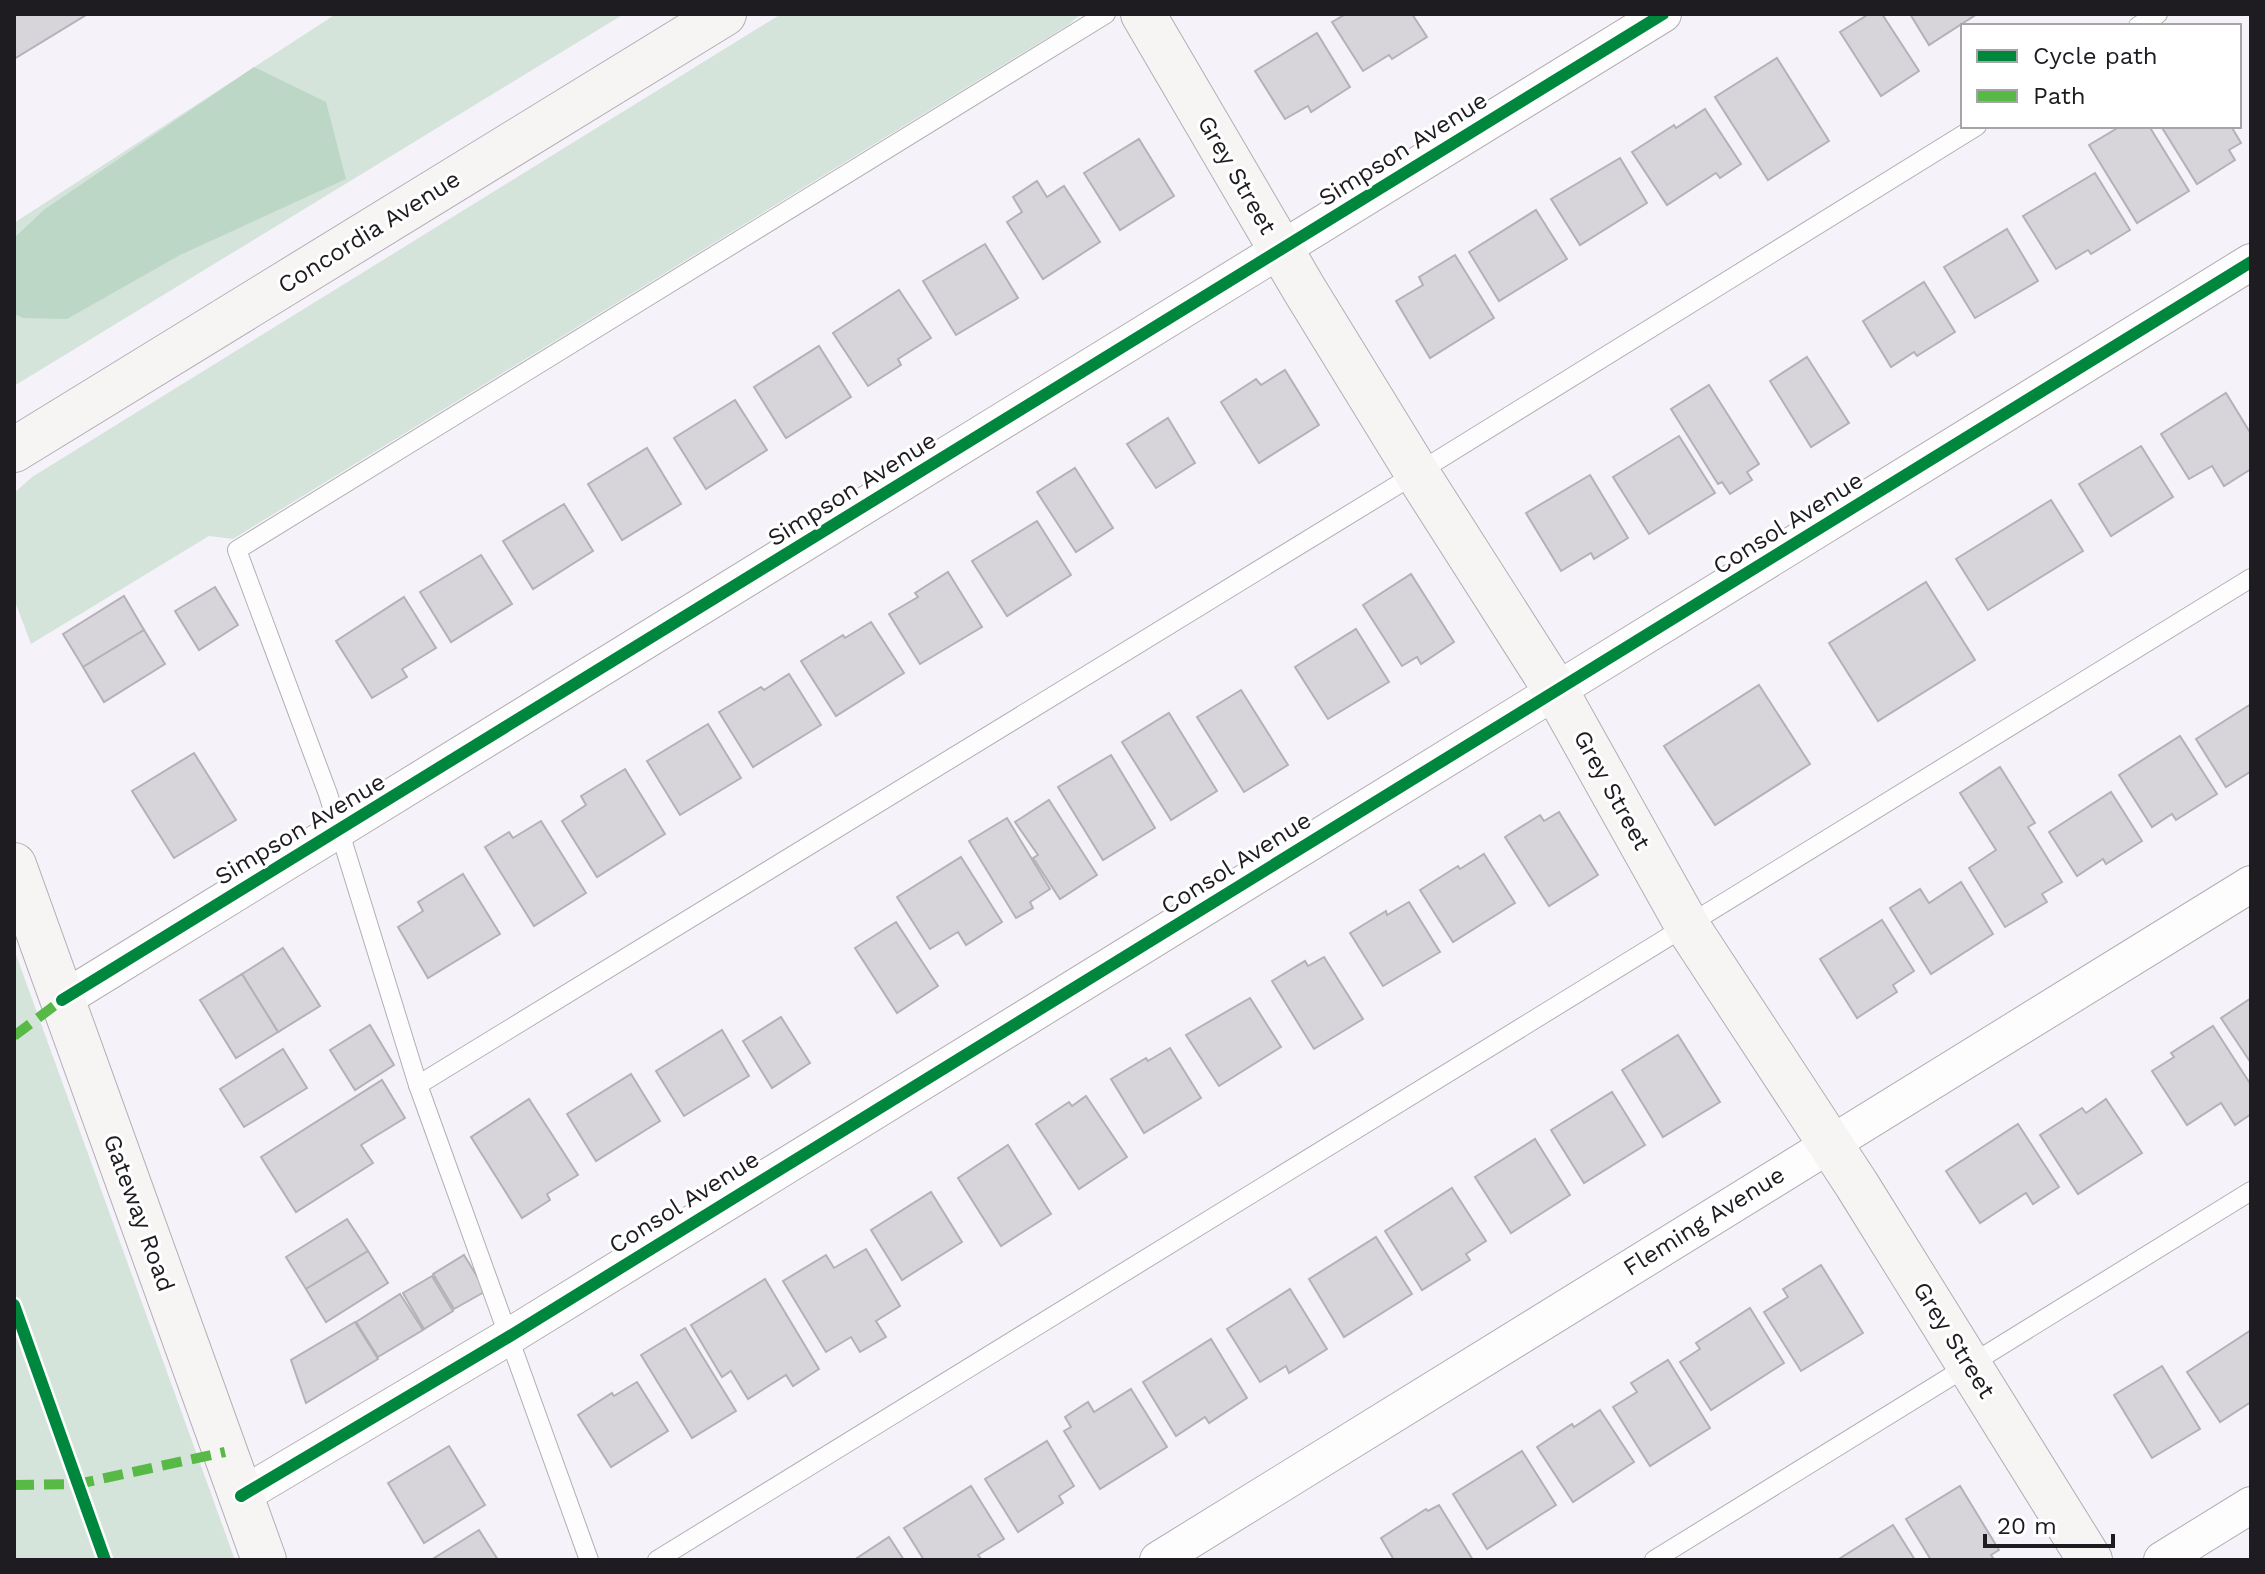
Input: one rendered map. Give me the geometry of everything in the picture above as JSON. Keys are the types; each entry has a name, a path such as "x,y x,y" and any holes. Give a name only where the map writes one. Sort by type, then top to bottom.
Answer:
{"street":[{"name":"Concordia Avenue","path":"14,450 724,14"},
{"name":"Grey Street","path":"1143,14 1281,251 1556,691 1688,927 1830,1144 2090,1560"},
{"name":"Simpson Avenue","path":"62,1000 1663,14"},
{"name":"Consol Avenue","path":"241,1496 510,1336 2251,262"},
{"name":"Gateway Road","path":"14,865 264,1560"},
{"name":"Fleming Avenue","path":"1158,1560 2251,884"},
{"path":"2162,1560 2251,1505"}],"lane":[{"path":"589,1560 418,1085 328,794 237,550 1106,14"},
{"path":"418,1085 1974,128"},
{"path":"657,1560 2251,578"},
{"path":"1654,1560 2251,1191"}],"shaded area":[{"path":"336,14 624,14 14,386 14,223"},
{"path":"781,14 1081,14 1068,25 233,539 209,536 31,644 14,599 14,493 32,477"},
{"path":"14,949 235,1560 14,1560"}],"green space":[{"path":"254,67 326,102 346,179 180,255 67,319 23,318 14,314 14,238 45,209"}],"building":[{"path":"14,14 85,14 86,15 14,59"},
{"path":"1346,14 1412,14 1427,37 1392,59 1389,55 1363,71 1332,22"},
{"path":"1869,14 1882,14 1919,71 1881,96 1840,32"},
{"path":"1910,14 1977,14 1961,24 1929,45"},
{"path":"1317,33 1350,87 1311,112 1308,106 1285,119 1255,71"},
{"path":"1777,58 1829,141 1768,180 1715,97"},
{"path":"1705,109 1741,164 1720,178 1716,173 1667,205 1632,152"},
{"path":"2118,128 2150,128 2189,191 2137,223 2089,145"},
{"path":"2162,128 2232,128 2241,143 2229,150 2235,160 2197,184"},
{"path":"1139,139 1174,196 1120,230 1084,173"},
{"path":"1620,158 1647,203 1580,245 1551,199"},
{"path":"2095,173 2130,230 2091,254 2088,250 2056,269 2023,216"},
{"path":"1037,181 1047,197 1064,186 1100,242 1043,279 1007,222 1022,212 1013,197"},
{"path":"1536,210 1567,259 1499,301 1469,252"},
{"path":"2007,229 2038,281 1975,318 1944,267"},
{"path":"985,244 1018,298 956,335 923,281"},
{"path":"1455,255 1494,318 1430,358 1396,301 1423,285 1419,277"},
{"path":"1924,282 1955,332 1917,356 1914,352 1891,367 1863,321"},
{"path":"899,290 931,338 898,359 901,365 868,386 833,333"},
{"path":"819,346 851,397 786,438 754,387"},
{"path":"1807,357 1849,423 1811,447 1770,381"},
{"path":"1285,370 1319,425 1259,463 1221,402 1256,379 1261,385"},
{"path":"1709,385 1759,464 1747,472 1752,480 1730,494 1722,482 1718,484 1671,409"},
{"path":"2226,393 2251,434 2251,469 2224,486 2212,466 2189,479 2161,434"},
{"path":"735,400 767,450 706,489 674,438"},
{"path":"1168,418 1195,463 1156,488 1127,444"},
{"path":"1679,436 1715,493 1649,534 1613,477"},
{"path":"2141,446 2173,497 2111,536 2079,484"},
{"path":"647,448 681,504 622,540 588,484"},
{"path":"1075,468 1113,528 1076,552 1037,492"},
{"path":"1590,475 1628,538 1594,559 1591,553 1561,571 1526,513"},
{"path":"2051,500 2083,551 1988,610 1956,559"},
{"path":"564,504 593,551 533,589 503,541"},
{"path":"1037,521 1071,575 1007,616 972,561"},
{"path":"481,555 512,604 451,642 420,592"},
{"path":"948,572 982,627 920,664 889,614 918,597 915,593"},
{"path":"1411,574 1454,642 1421,664 1417,657 1402,666 1363,605"},
{"path":"1926,582 1975,660 1878,721 1829,643"},
{"path":"215,587 238,625 199,650 175,611"},
{"path":"124,596 144,630 83,667 63,634"},
{"path":"404,597 436,648 402,669 407,677 372,698 336,641"},
{"path":"871,622 904,673 836,716 801,661"},
{"path":"1356,629 1389,682 1328,719 1295,667"},
{"path":"144,630 165,664 104,702 83,667"},
{"path":"789,674 821,725 753,767 719,712"},
{"path":"1759,685 1810,764 1715,825 1664,746"},
{"path":"1241,690 1288,765 1244,792 1197,717"},
{"path":"2251,704 2251,774 2226,787 2196,739"},
{"path":"1169,713 1217,791 1171,820 1122,742"},
{"path":"708,724 741,778 680,815 647,761"},
{"path":"2180,736 2217,794 2176,820 2172,814 2152,827 2119,775"},
{"path":"194,753 236,820 174,858 132,791"},
{"path":"1111,755 1155,828 1103,860 1058,787"},
{"path":"2000,767 2035,823 2028,827 2062,882 2042,894 2047,902 2005,927 1969,868 1996,850 1960,793"},
{"path":"625,769 665,834 597,877 562,821 586,805 581,796"},
{"path":"2111,792 2142,841 2106,864 2103,859 2077,876 2049,832"},
{"path":"1049,800 1097,875 1060,899 1033,858 1038,855 1015,822"},
{"path":"1559,812 1598,875 1549,906 1505,837 1540,815 1544,821"},
{"path":"1007,818 1050,889 1030,902 1033,908 1016,918 969,841"},
{"path":"541,821 586,893 534,926 485,847 509,832 513,838"},
{"path":"1484,854 1515,903 1453,942 1420,890"},
{"path":"961,857 1002,922 966,945 958,932 930,949 897,897"},
{"path":"463,874 500,934 428,978 398,927 423,911 418,902"},
{"path":"1961,882 1993,934 1931,974 1890,908 1920,889 1929,903"},
{"path":"1409,902 1440,952 1383,986 1350,933 1386,911 1387,915"},
{"path":"1882,920 1914,971 1893,985 1897,992 1857,1018 1820,959"},
{"path":"896,922 938,986 897,1013 855,948"},
{"path":"283,948 320,1006 278,1032 242,974"},
{"path":"1324,957 1363,1019 1314,1049 1272,981 1305,961 1308,966"},
{"path":"242,974 278,1032 236,1058 200,1000"},
{"path":"1250,998 1281,1047 1219,1086 1186,1035"},
{"path":"2251,998 2251,1063 2221,1018"},
{"path":"781,1017 810,1063 772,1088 743,1041"},
{"path":"370,1025 394,1065 355,1090 330,1050"},
{"path":"2213,1026 2251,1085 2251,1114 2235,1125 2221,1103 2187,1125 2152,1071 2174,1057 2171,1053"},
{"path":"722,1030 749,1076 684,1116 656,1071"},
{"path":"1678,1035 1720,1102 1663,1137 1622,1070"},
{"path":"1170,1048 1201,1098 1144,1133 1111,1079"},
{"path":"283,1049 307,1088 244,1127 220,1089"},
{"path":"631,1074 660,1121 596,1161 567,1114"},
{"path":"382,1080 405,1118 361,1145 373,1163 296,1212 261,1157"},
{"path":"1612,1092 1645,1145 1584,1183 1551,1130"},
{"path":"1086,1096 1127,1157 1079,1189 1036,1124 1069,1102 1072,1106"},
{"path":"529,1099 578,1175 547,1194 550,1200 522,1218 471,1137"},
{"path":"2106,1099 2142,1153 2078,1194 2040,1135 2082,1108 2086,1113"},
{"path":"2018,1124 2059,1187 2033,1204 2026,1193 1980,1223 1946,1171"},
{"path":"1535,1139 1570,1195 1511,1233 1475,1177"},
{"path":"1008,1145 1051,1214 1001,1246 958,1178"},
{"path":"1452,1188 1486,1241 1466,1254 1470,1260 1422,1290 1385,1231"},
{"path":"931,1192 962,1242 902,1280 871,1230"},
{"path":"347,1219 368,1251 306,1289 286,1257"},
{"path":"1376,1237 1412,1294 1344,1337 1309,1279"},
{"path":"866,1249 900,1306 876,1321 886,1337 860,1352 851,1337 826,1352 783,1281 826,1255 834,1268"},
{"path":"368,1251 388,1283 326,1322 306,1289"},
{"path":"464,1255 486,1291 454,1309 433,1274"},
{"path":"1821,1265 1863,1333 1801,1371 1764,1312 1788,1297 1783,1289"},
{"path":"432,1276 453,1311 424,1329 403,1293"},
{"path":"765,1279 819,1369 793,1386 786,1375 748,1399 731,1371 722,1377 691,1325"},
{"path":"1290,1289 1327,1349 1289,1373 1286,1366 1260,1382 1227,1329"},
{"path":"400,1294 423,1330 378,1357 356,1322"},
{"path":"1750,1308 1784,1363 1711,1410 1680,1362 1700,1349 1696,1343"},
{"path":"355,1322 378,1359 306,1403 291,1360"},
{"path":"685,1328 736,1411 692,1438 641,1355"},
{"path":"2251,1330 2251,1402 2220,1422 2187,1372"},
{"path":"1211,1339 1247,1398 1209,1423 1205,1417 1176,1436 1143,1382"},
{"path":"1668,1360 1710,1428 1650,1466 1613,1407 1637,1392 1631,1383"},
{"path":"2162,1366 2200,1429 2152,1458 2114,1395"},
{"path":"637,1382 668,1431 611,1467 578,1415 612,1393 614,1396"},
{"path":"1131,1389 1167,1447 1100,1489 1064,1431 1071,1427 1065,1417 1088,1402 1094,1412"},
{"path":"1600,1410 1634,1462 1573,1502 1537,1447"},
{"path":"1047,1441 1074,1486 1059,1496 1063,1503 1018,1532 985,1479"},
{"path":"449,1446 485,1505 424,1543 388,1483"},
{"path":"1522,1451 1556,1505 1487,1549 1453,1494"},
{"path":"971,1486 1004,1539 978,1555 982,1560 924,1560 904,1528"},
{"path":"1960,1486 1999,1550 1989,1560 1931,1560 1906,1519"},
{"path":"1439,1505 1473,1560 1394,1560 1381,1538 1426,1509 1428,1511"},
{"path":"1893,1525 1915,1560 1839,1559"},
{"path":"479,1530 498,1560 431,1560"},
{"path":"889,1537 904,1560 854,1560"}],"marked path":[{"path":"14,1036 62,1000"},
{"path":"14,1485 78,1484 225,1452"}],"cycle path":[{"path":"62,1000 1663,14"},
{"path":"241,1496 510,1336 2251,262"},
{"path":"14,1305 105,1560"}]}
